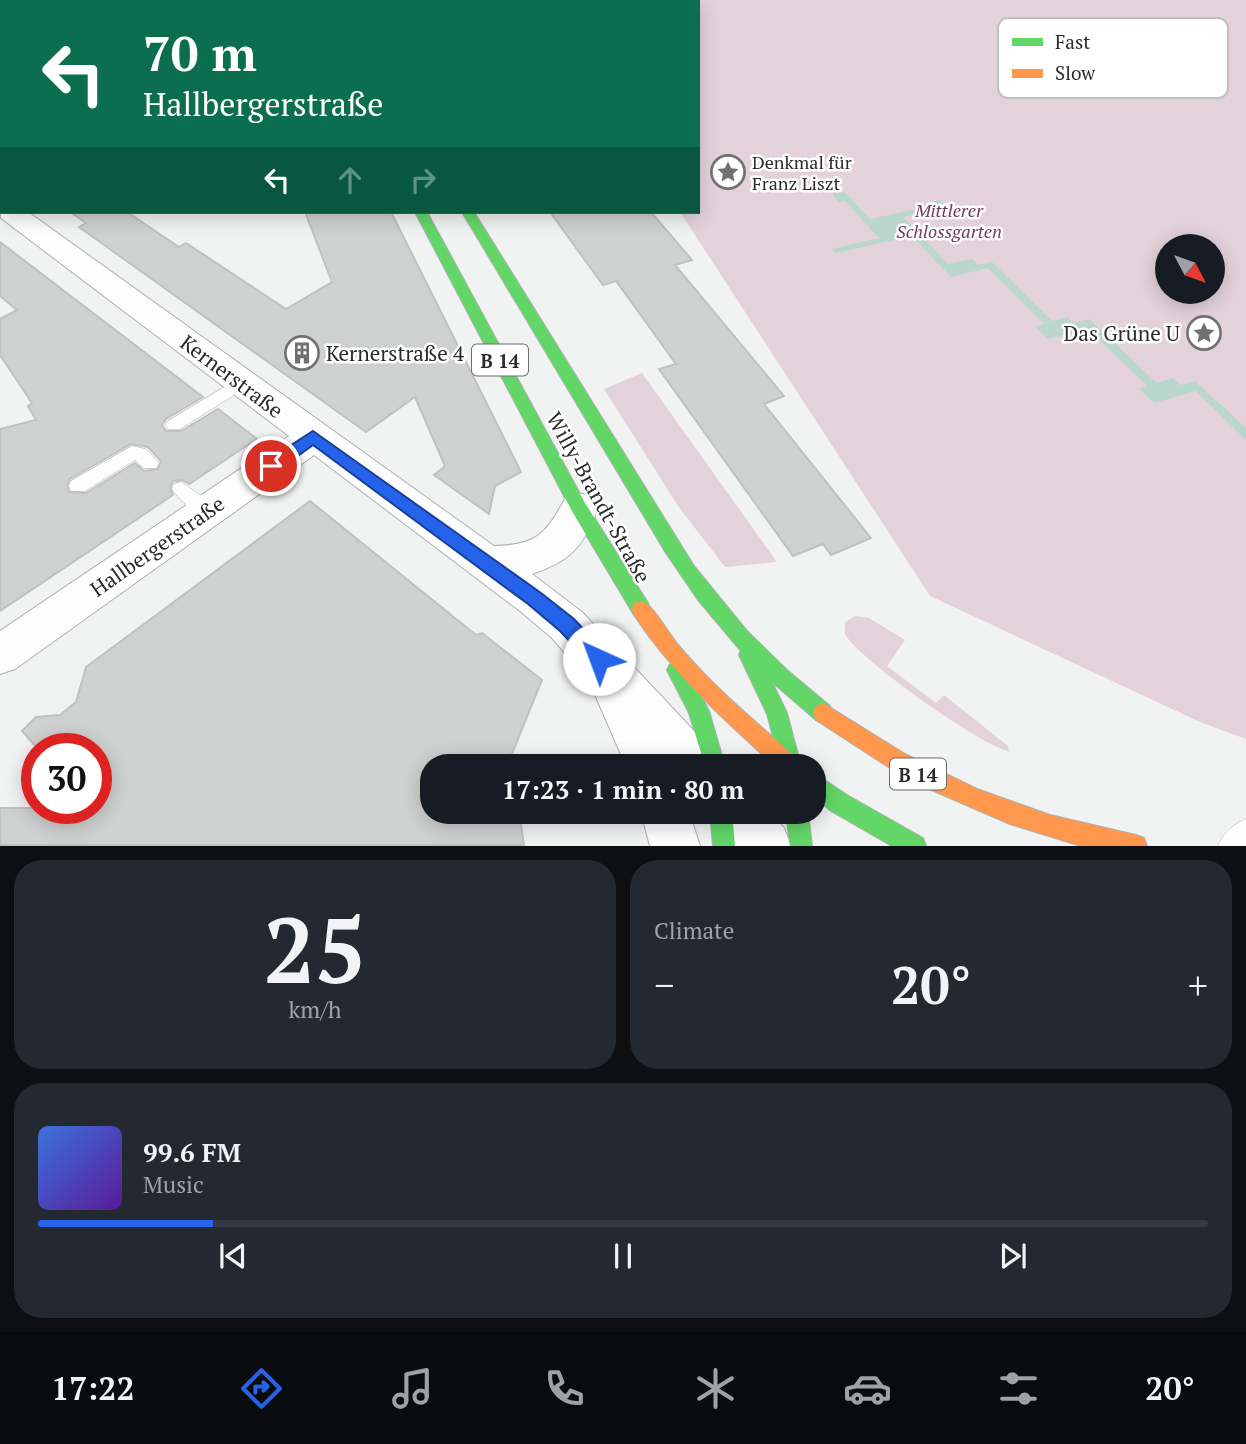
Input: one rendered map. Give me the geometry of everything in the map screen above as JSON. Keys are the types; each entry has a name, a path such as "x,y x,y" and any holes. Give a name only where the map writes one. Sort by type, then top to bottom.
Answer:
{"main road":[{"name":"Willy-Brandt-Straße","path":"422,214 579,508 649,624 708,692 778,754"},
{"name":"Willy-Brandt-Straße","path":"469,214 674,551 736,634"},
{"path":"649,624 699,712 711,754"},
{"path":"736,634 769,692 788,754"},
{"name":"B 14","path":"736,634 813,705 905,767 953,793 1007,815 1084,837 1136,845"},
{"path":"826,793 915,845"},
{"path":"722,824 724,845"},
{"path":"798,824 801,845"}],"street":[{"name":"Kernerstraße","path":"14,214 567,625 684,754"},
{"name":"Hallbergerstraße","path":"0,655 195,500 313,437"},
{"path":"487,563 517,562 546,552 571,529 579,508"},
{"name":"Kernerstraße","path":"599,659 644,754"},
{"path":"669,824 675,845"},
{"path":"747,824 766,845"}],"lane":[{"path":"174,425 241,383"},
{"path":"78,486 132,453 141,454 150,463"},
{"path":"1230,845 1246,831"}],"green space":[{"name":"Mittlerer Schlossgarten","path":"700,0 1246,0 1246,739 1200,722 930,596 681,214 700,214"},
{"path":"642,373 777,562 725,567 678,506 604,389"},
{"path":"855,616 869,618 905,640 887,666 936,703 944,695 1008,746 1009,751 995,746 949,719 872,662 845,634 845,622"}],"shaded area":[{"path":"845,192 870,219 930,206 928,203 939,200 947,207 903,217 948,264 972,259 978,265 992,262 1052,321 1067,317 1074,323 1089,319 1157,383 1173,378 1180,385 1195,381 1246,428 1246,440 1196,391 1154,403 1139,389 1147,386 1088,329 1048,339 1036,327 1044,324 988,268 951,277 912,236 835,253 832,249 879,238 845,201 839,202 832,194"}],"building":[{"path":"73,214 130,214 179,247 186,243 286,309 332,282 306,214 392,214 521,472 495,486 489,514 434,475 445,466 415,397 366,432 79,227 86,223"},
{"path":"551,214 653,214 692,260 675,265 784,396 764,404 871,538 831,555 823,544 793,556 659,369 676,364 616,281 603,285"},
{"path":"0,242 203,397 166,419 162,425 166,431 181,431 218,409 257,439 189,484 182,480 173,481 170,488 173,495 0,611 0,429 36,420 28,406 32,403 0,355 0,319 17,310 0,296","holes":["131,444 148,447 161,461 158,469 144,471 135,463 86,493 69,492 67,485 70,479"]},
{"path":"310,501 476,635 482,633 542,680 512,754 420,754 420,824 521,824 524,845 0,845 0,808 21,808 21,824 112,824 112,733 22,731 36,717 60,715 76,702 86,667"}],"traffic: fast":[{"path":"422,214 579,508 641,609"},
{"path":"469,214 688,572 740,637 823,713"},
{"path":"749,655 777,713 788,754"},
{"path":"677,670 699,711 712,754"},
{"path":"826,793 915,846"},
{"path":"722,824 724,846"},
{"path":"798,824 801,846"}],"traffic: slow":[{"path":"641,609 672,653 690,673 776,754"},
{"path":"823,713 898,761 972,798 1050,826 1136,846"}],"place":[{"name":"Denkmal für Franz Liszt","path":"728,172"},
{"name":"Das Grüne U","path":"1204,333"},
{"name":"Kernerstraße 4","path":"302,353"}],"route":[{"path":"271,466 313,437 535,598 567,625 599,659"}]}
